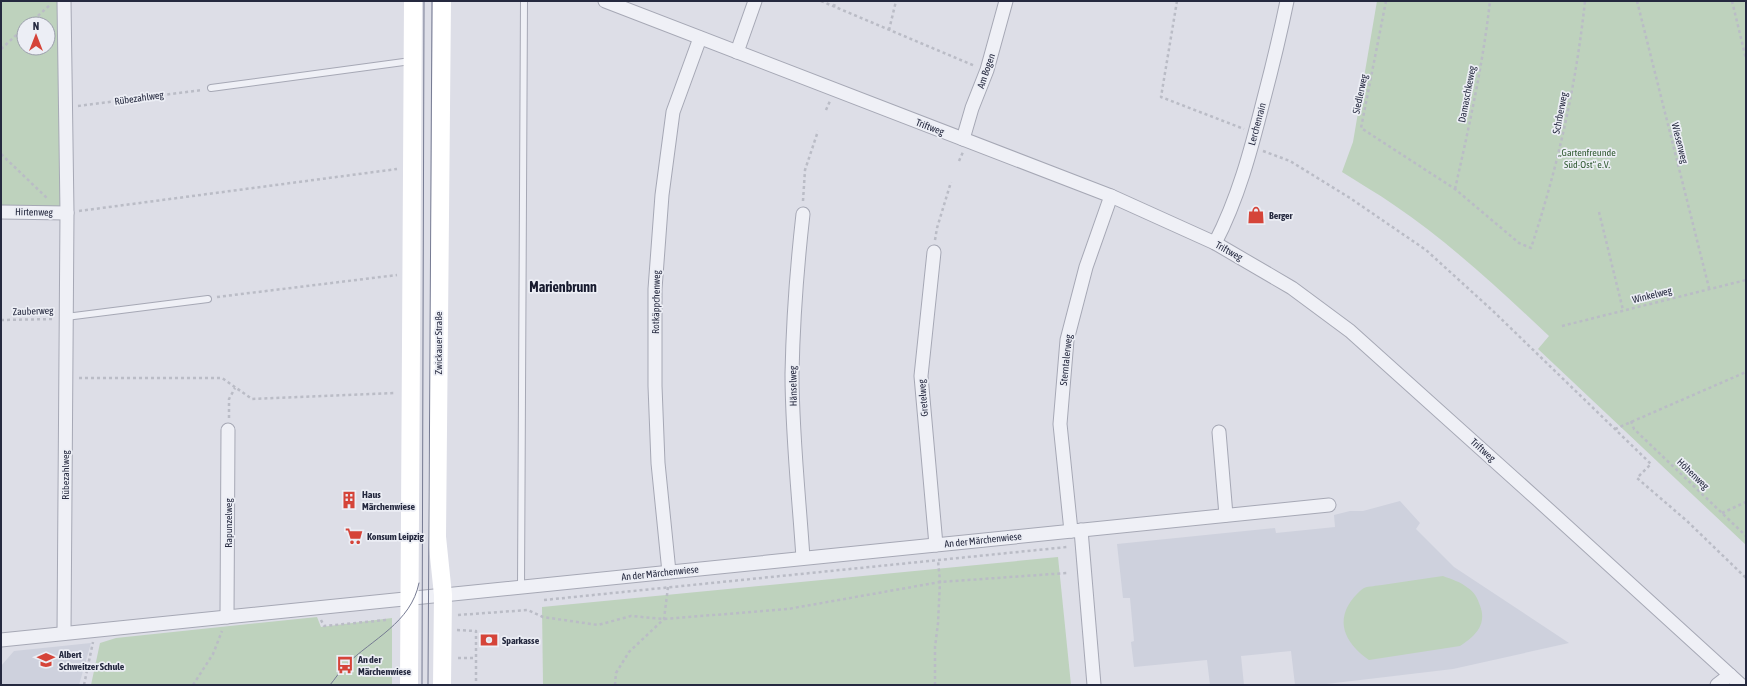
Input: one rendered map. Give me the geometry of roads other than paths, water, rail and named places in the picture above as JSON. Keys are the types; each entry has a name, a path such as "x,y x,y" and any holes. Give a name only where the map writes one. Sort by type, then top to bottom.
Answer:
{"main road":[{"path":"409,685 408,599 412,274 413,1"},
{"name":"Zwickauer Straße","path":"442,1 438,537 443,595 442,685"}],"street":[{"name":"Rübezahlweg","path":"64,1 67,213 64,633"},
{"name":"Triftweg","path":"605,1 1111,196 1215,243 1292,288 1350,331 1741,685"},
{"path":"737,52 755,1"},
{"name":"Am Bogen","path":"964,139 972,108 987,70 1006,1"},
{"name":"Lerchenrain","path":"1215,243 1224,227 1255,133 1280,36 1287,1"},
{"name":"Rotkäppchenweg","path":"670,572 658,463 655,386 655,289 662,195 673,112 700,38"},
{"name":"Sterntalerweg","path":"1076,530 1060,424 1066,340 1086,267 1111,196"},
{"name":"Hirtenweg","path":"1,212 67,213"},
{"name":"Hänselweg","path":"803,214 795,290 792,374 795,450 804,558"},
{"name":"Gretelweg","path":"934,252 921,376 936,545"},
{"name":"Rapunzelweg","path":"227,617 228,430"},
{"path":"1219,432 1226,515"},
{"name":"An der Märchenwiese","path":"1,640 1329,505"},
{"path":"1076,530 1094,685"},
{"path":"1717,685 1730,675"}],"lane":[{"path":"520,587 524,1"},
{"path":"212,88 413,61"},
{"path":"66,317 208,298"}],"tram line":[{"path":"422,685 424,1"},
{"path":"428,685 432,1"},
{"path":"330,685 346,665 399,620 415,597 419,583"}],"place":[{"name":"Berger","path":"1256,215"},
{"name":"Haus Märchenwiese","path":"349,500"},
{"name":"Konsum Leipzig","path":"354,536"},
{"name":"Sparkasse","path":"489,640"},
{"name":"Albert Schweitzer Schule","path":"46,660"},
{"name":"An der Märchenwiese","path":"345,665"}],"district":[{"name":"Marienbrunn","path":"563,287"}],"park label":[{"name":"„Gartenfreunde Süd-Ost“ e.V.","path":"1587,158"}]}
